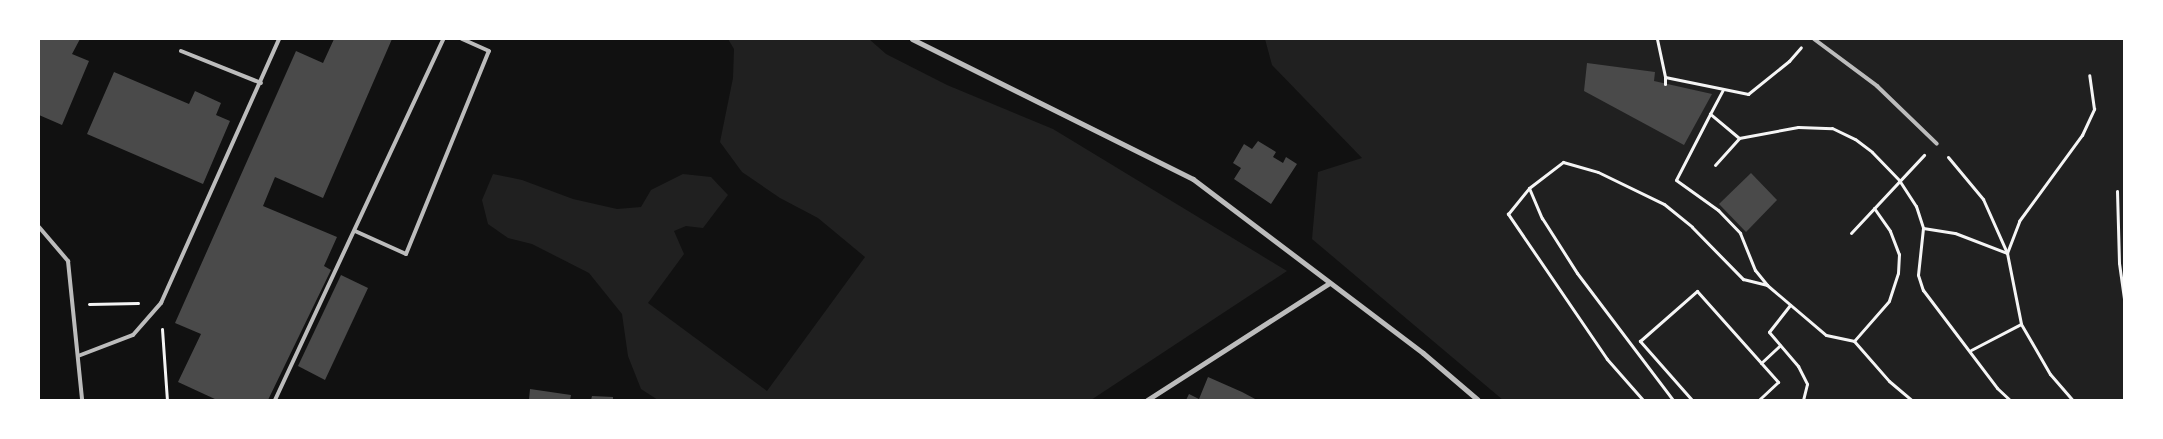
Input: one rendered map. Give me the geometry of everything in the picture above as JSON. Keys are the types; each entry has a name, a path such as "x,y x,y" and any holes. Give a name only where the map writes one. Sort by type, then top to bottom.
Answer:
{"street":[{"path":"912,39 1193,179 1259,226 1329,283 1423,352 1478,400"},
{"path":"1146,400 1329,283"}],"lane":[{"path":"78,356 133,336 161,303 261,83 279,39"},
{"path":"275,400 443,39"},
{"path":"355,231 406,254 489,51 462,39"},
{"path":"1814,39 1877,86 1937,144"},
{"path":"181,51 261,83"},
{"path":"39,227 68,261 82,400"}],"path":[{"path":"1657,39 1665,84"},
{"path":"1665,77 1748,94 1789,61 1807,39"},
{"path":"2007,253 2019,221 2082,135 2094,109 2089,75"},
{"path":"1723,90 1676,180 1718,210 1740,233 1755,270 1767,285 1826,335 1854,341 1889,381 1912,400"},
{"path":"1710,114 1739,138"},
{"path":"1715,165 1739,138 1798,127 1832,128 1872,152 1899,180 1916,206 1923,228 1918,275 1923,290 1971,350 1997,388 2010,400"},
{"path":"1937,144 1983,198 2007,253 2021,324 2050,374 2073,400"},
{"path":"1643,400 1607,359 1508,214 1529,188 1563,162 1598,172 1664,204 1692,228 1743,279 1767,285"},
{"path":"1852,233 1914,163"},
{"path":"1529,188 1542,218 1578,274 1673,400"},
{"path":"2117,191 2119,263 2124,300"},
{"path":"1854,341 1867,330 1889,301 1898,273 1899,254 1890,231 1874,208"},
{"path":"1923,228 1955,233 2007,253"},
{"path":"1690,399 1640,341 1698,291 1778,382 1759,400"},
{"path":"1790,305 1769,332 1798,366 1807,384 1803,400"},
{"path":"1971,350 2021,324"},
{"path":"1761,363 1780,345"}],"shaded area":[{"path":"728,39 869,39 886,54 947,85 1053,129 1287,271 1091,400 658,400 641,389 628,356 622,314 589,273 532,244 508,238 488,224 482,200 493,174 522,180 573,199 617,209 641,207 651,190 683,174 711,177 728,195 703,228 686,226 674,231 684,254 648,303 767,391 865,257 818,218 780,198 742,172 720,142 733,78 734,49"},
{"path":"1265,39 2124,39 2124,400 1503,400 1312,239 1318,172 1362,158 1272,65"}],"building":[{"path":"39,39 80,39 72,54 89,61 62,125 39,115"},
{"path":"334,39 392,39 323,198 275,177 263,206 337,237 324,266 331,270 268,400 217,400 178,382 201,334 175,323 296,51 323,63"},
{"path":"1587,63 1655,72 1654,81 1712,94 1684,145 1584,91"},
{"path":"114,72 189,104 195,91 221,103 216,115 230,121 203,184 87,134"},
{"path":"1258,141 1276,152 1273,157 1283,163 1286,157 1297,164 1271,204 1234,179 1241,168 1233,163 1244,144 1252,149"},
{"path":"1751,173 1777,200 1746,232 1719,204"},
{"path":"341,275 368,288 325,380 298,366"},
{"path":"1208,377 1257,400 1186,400 1189,394 1199,399"},
{"path":"530,389 571,395 570,400 529,400"},
{"path":"592,396 613,397 613,400 591,400"}]}
